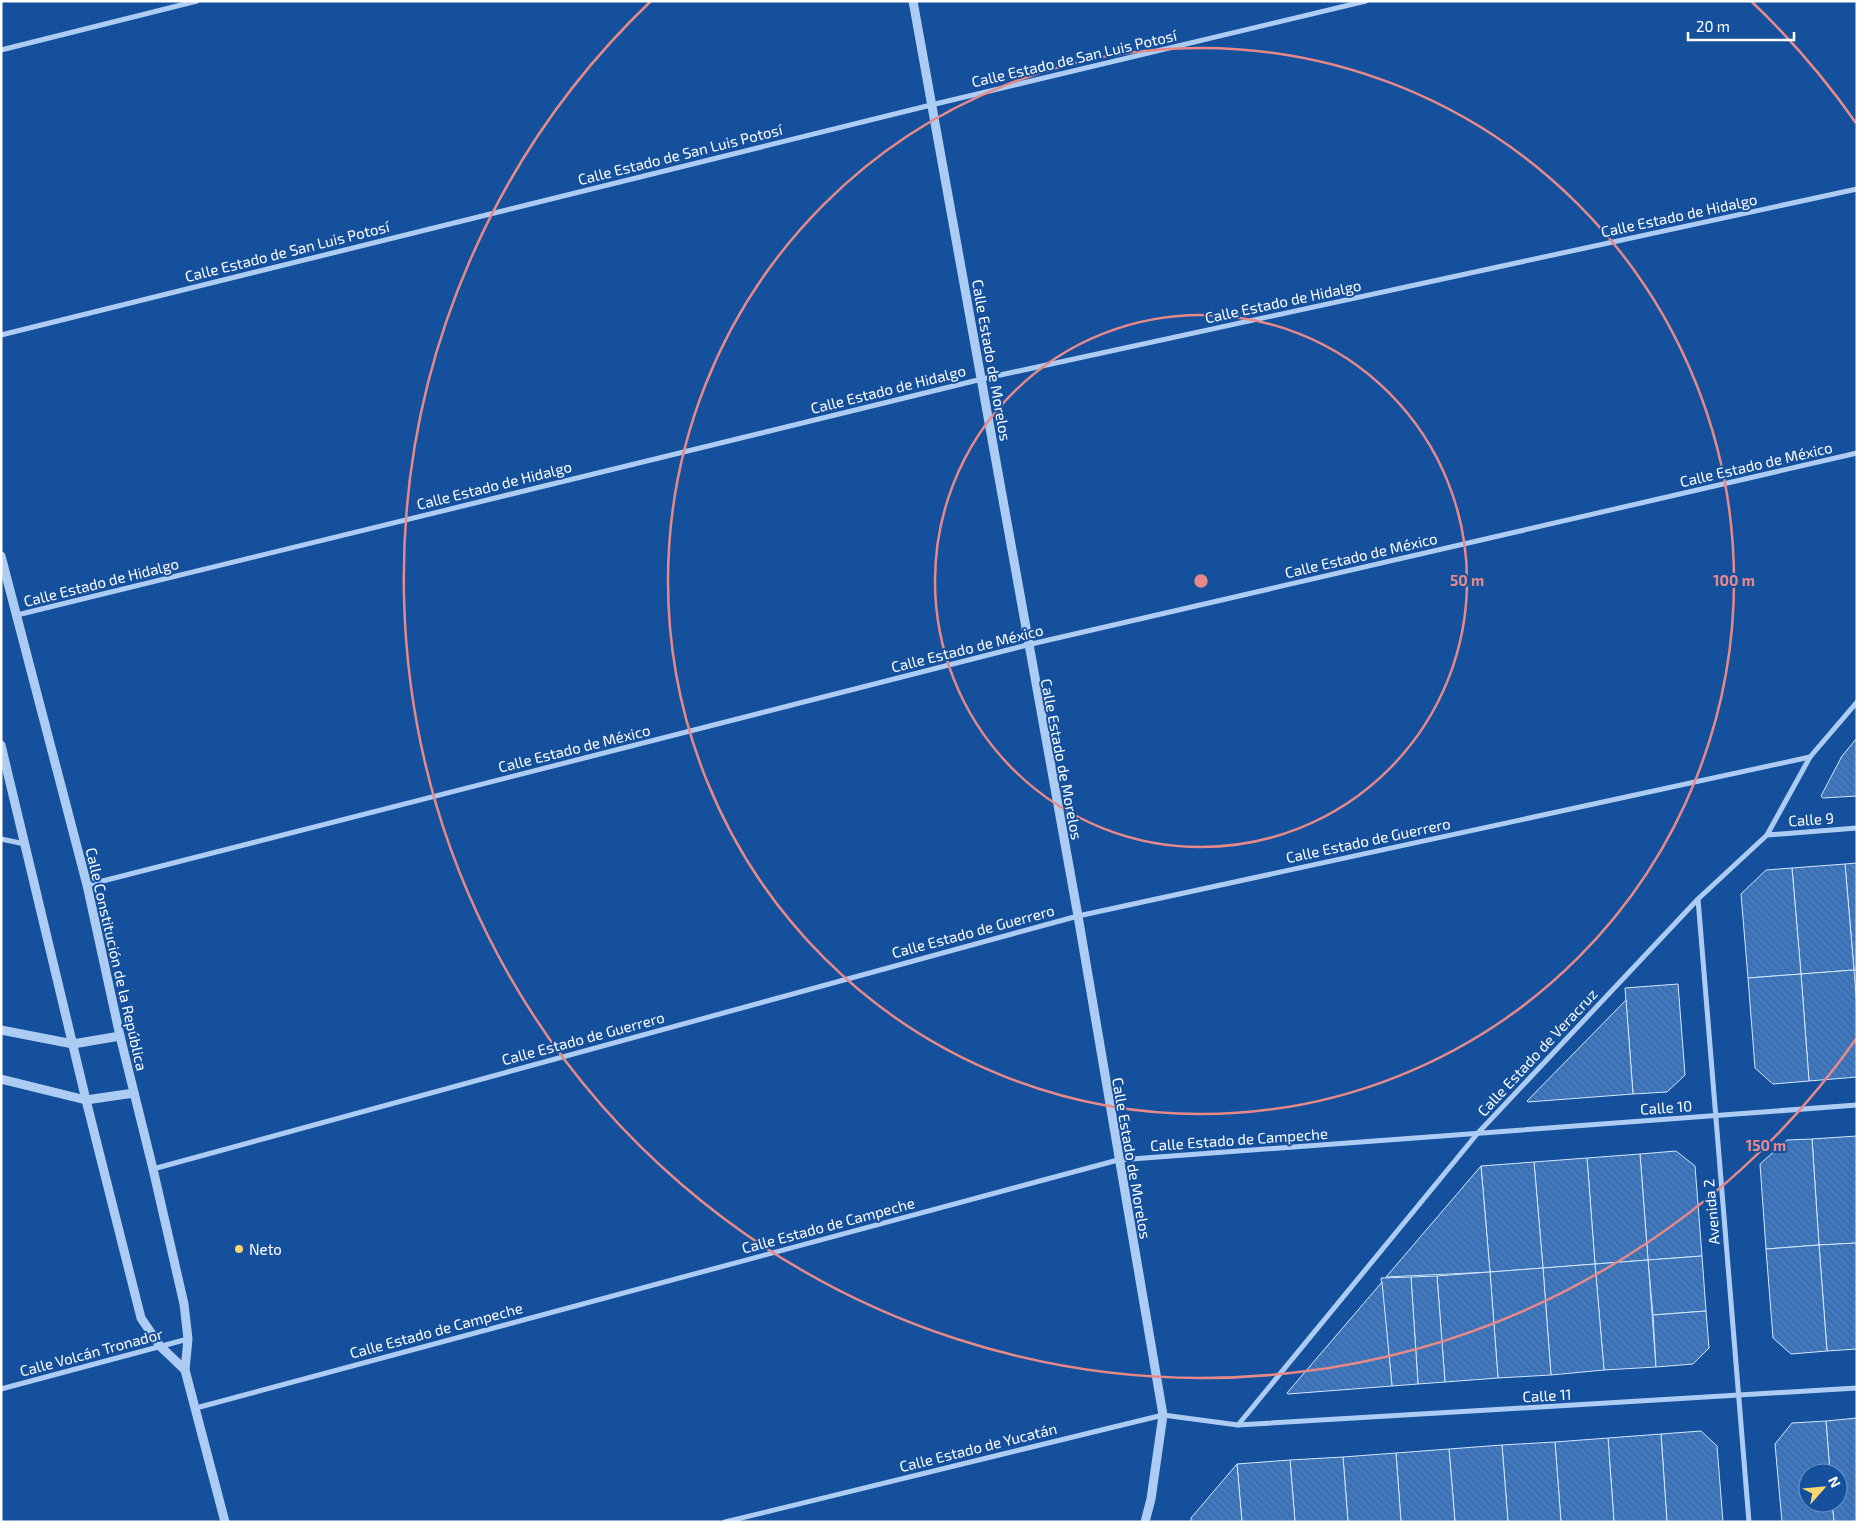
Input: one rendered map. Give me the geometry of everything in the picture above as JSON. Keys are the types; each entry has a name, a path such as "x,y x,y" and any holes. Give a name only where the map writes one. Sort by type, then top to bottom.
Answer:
{"street":[{"path":"1,50 198,1"},
{"name":"Calle Estado de Morelos","path":"913,1 982,379 1027,646 1078,916 1162,1415 1151,1499 1145,1522"},
{"name":"Calle Estado de San Luis Potosí","path":"1,335 931,105 1366,1"},
{"name":"Calle Estado de Hidalgo","path":"17,615 982,379 1857,189"},
{"name":"Calle Estado de México","path":"87,885 1027,646 1857,453"},
{"name":"Calle Constitución de la República","path":"1,556 87,885 120,1036 153,1169 184,1304 188,1339 185,1370 225,1522"},
{"name":"Calle Estado de Veracruz","path":"1238,1425 1477,1134 1698,900 1767,835 1810,757 1857,702"},
{"path":"1,745 86,1100 141,1318 160,1346 185,1370"},
{"name":"Calle Estado de Guerrero","path":"153,1169 1078,916 1810,757"},
{"name":"Calle 9","path":"1767,835 1857,828"},
{"path":"1,839 26,844"},
{"name":"Avenida 2","path":"1698,900 1749,1522"},
{"path":"1,1030 73,1044 120,1036"},
{"path":"1,1080 86,1100 134,1093"},
{"name":"Calle 10","path":"1477,1134 1857,1106"},
{"name":"Calle Estado de Campeche","path":"196,1408 1118,1160 1477,1134"},
{"name":"Calle Volcán Tronador","path":"1,1389 188,1339"},
{"name":"Calle 11","path":"1238,1425 1857,1388"},
{"name":"Calle Estado de Yucatán","path":"725,1522 1162,1415 1238,1425"}],"building":[{"path":"1857,738 1857,796 1823,798 1821,796 1842,756"},
{"path":"1857,863 1857,970 1854,970 1845,864"},
{"path":"1845,864 1854,970 1801,974 1792,868"},
{"path":"1792,868 1801,974 1748,978 1741,894 1766,870"},
{"path":"1854,970 1857,1008 1857,1077 1809,1081 1801,974"},
{"path":"1801,974 1809,1081 1773,1084 1755,1068 1748,978"},
{"path":"1678,984 1685,1075 1667,1092 1633,1094 1625,988"},
{"path":"1626,1000 1633,1094 1528,1102 1527,1101"},
{"path":"1857,1136 1857,1243 1819,1245 1812,1139"},
{"path":"1812,1139 1819,1245 1766,1249 1760,1164 1787,1140"},
{"path":"1676,1151 1695,1166 1702,1256 1648,1260 1640,1154"},
{"path":"1640,1154 1648,1260 1595,1264 1587,1158"},
{"path":"1587,1158 1595,1264 1543,1268 1534,1162"},
{"path":"1534,1162 1543,1268 1490,1272 1481,1166"},
{"path":"1481,1166 1490,1272 1386,1277"},
{"path":"1857,1243 1857,1349 1827,1351 1819,1245"},
{"path":"1819,1245 1827,1351 1791,1354 1773,1338 1766,1249"},
{"path":"1702,1256 1706,1311 1653,1315 1648,1260"},
{"path":"1648,1260 1656,1367 1604,1370 1595,1264"},
{"path":"1595,1264 1604,1370 1551,1375 1543,1268"},
{"path":"1543,1268 1551,1375 1498,1378 1490,1272"},
{"path":"1490,1272 1498,1378 1445,1382 1437,1276"},
{"path":"1437,1276 1445,1382 1418,1384 1411,1277"},
{"path":"1411,1277 1418,1384 1392,1386 1381,1278"},
{"path":"1382,1282 1392,1386 1288,1394 1287,1393"},
{"path":"1706,1311 1709,1348 1693,1364 1656,1367 1653,1315"},
{"path":"1857,1418 1857,1522 1834,1522 1833,1513 1848,1513 1848,1463 1829,1463 1826,1421"},
{"path":"1826,1421 1829,1463 1798,1463 1798,1513 1833,1513 1834,1522 1782,1522 1775,1444 1792,1423"},
{"path":"1701,1431 1717,1446 1723,1522 1667,1522 1661,1434"},
{"path":"1661,1434 1667,1522 1614,1522 1608,1438"},
{"path":"1608,1438 1614,1522 1561,1522 1555,1442"},
{"path":"1555,1442 1561,1522 1508,1522 1502,1445"},
{"path":"1502,1445 1508,1522 1455,1522 1449,1449"},
{"path":"1449,1449 1455,1522 1401,1522 1396,1453"},
{"path":"1396,1453 1401,1522 1348,1522 1343,1457"},
{"path":"1343,1457 1348,1522 1295,1522 1290,1460"},
{"path":"1290,1460 1295,1522 1242,1522 1237,1464"},
{"path":"1237,1464 1242,1522 1191,1522 1191,1518"}],"place":[{"name":"Neto","path":"239,1249"}]}
